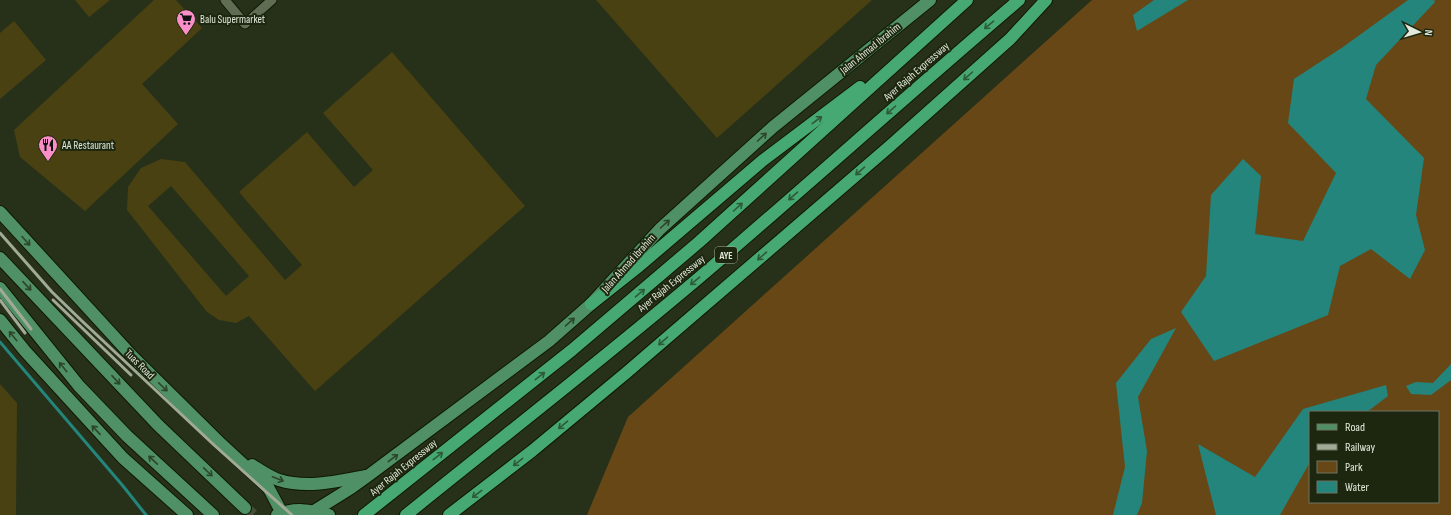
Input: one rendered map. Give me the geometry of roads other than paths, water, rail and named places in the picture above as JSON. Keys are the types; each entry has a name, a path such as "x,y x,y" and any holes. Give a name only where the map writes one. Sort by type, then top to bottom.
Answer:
{"highway":[{"name":"Ayer Rajah Expressway","path":"364,515 572,350 693,247 967,0"},
{"name":"Ayer Rajah Expressway","path":"406,515 588,369 720,260 944,63 1019,0"},
{"path":"449,515 532,451 626,373 890,146 1010,40 1046,0"},
{"path":"591,304 639,266 762,161 923,39"}],"main road":[{"name":"Jalan Ahmad Ibrahim","path":"313,513 369,475 549,341 591,304 660,229 755,143 930,0"},
{"name":"Tuas Road","path":"0,212 131,355 221,444 268,487 281,514"},
{"path":"0,258 158,425 245,508"},
{"path":"0,288 79,386 126,436 213,515"},
{"path":"0,320 25,351 123,458 187,515"},
{"path":"221,444 246,462 278,480 300,485 324,483 369,475"},
{"path":"281,514 298,510 329,515"}],"street":[{"path":"225,0 245,24 272,0"}],"water":[{"path":"1154,0 1188,0 1137,31 1133,15"},
{"path":"1408,0 1434,0 1435,2 1376,65 1366,99 1424,158 1416,215 1425,250 1410,279 1371,249 1340,266 1328,315 1214,361 1181,312 1206,276 1211,195 1243,159 1261,176 1255,234 1303,241 1336,173 1288,123 1294,79 1343,47"},
{"path":"1176,328 1138,397 1147,451 1142,503 1137,515 1113,515 1125,467 1116,383 1151,339"},
{"path":"1451,364 1451,380 1431,395 1411,394 1406,386 1416,382 1433,383"},
{"path":"1386,385 1388,396 1368,411 1309,411 1309,464 1280,515 1216,515 1198,444 1255,477 1303,409"}],"waterway":[{"path":"0,342 146,515"}],"tunnel":[{"path":"245,508 253,515"}],"railway":[{"path":"0,233 52,292 83,322 214,445 292,515"},
{"path":"0,289 31,329"},
{"path":"0,300 25,333"},
{"path":"53,300 131,375"}],"place":[{"name":"Balu Supermarket","path":"186,36"},
{"name":"AA Restaurant","path":"48,162"}]}
